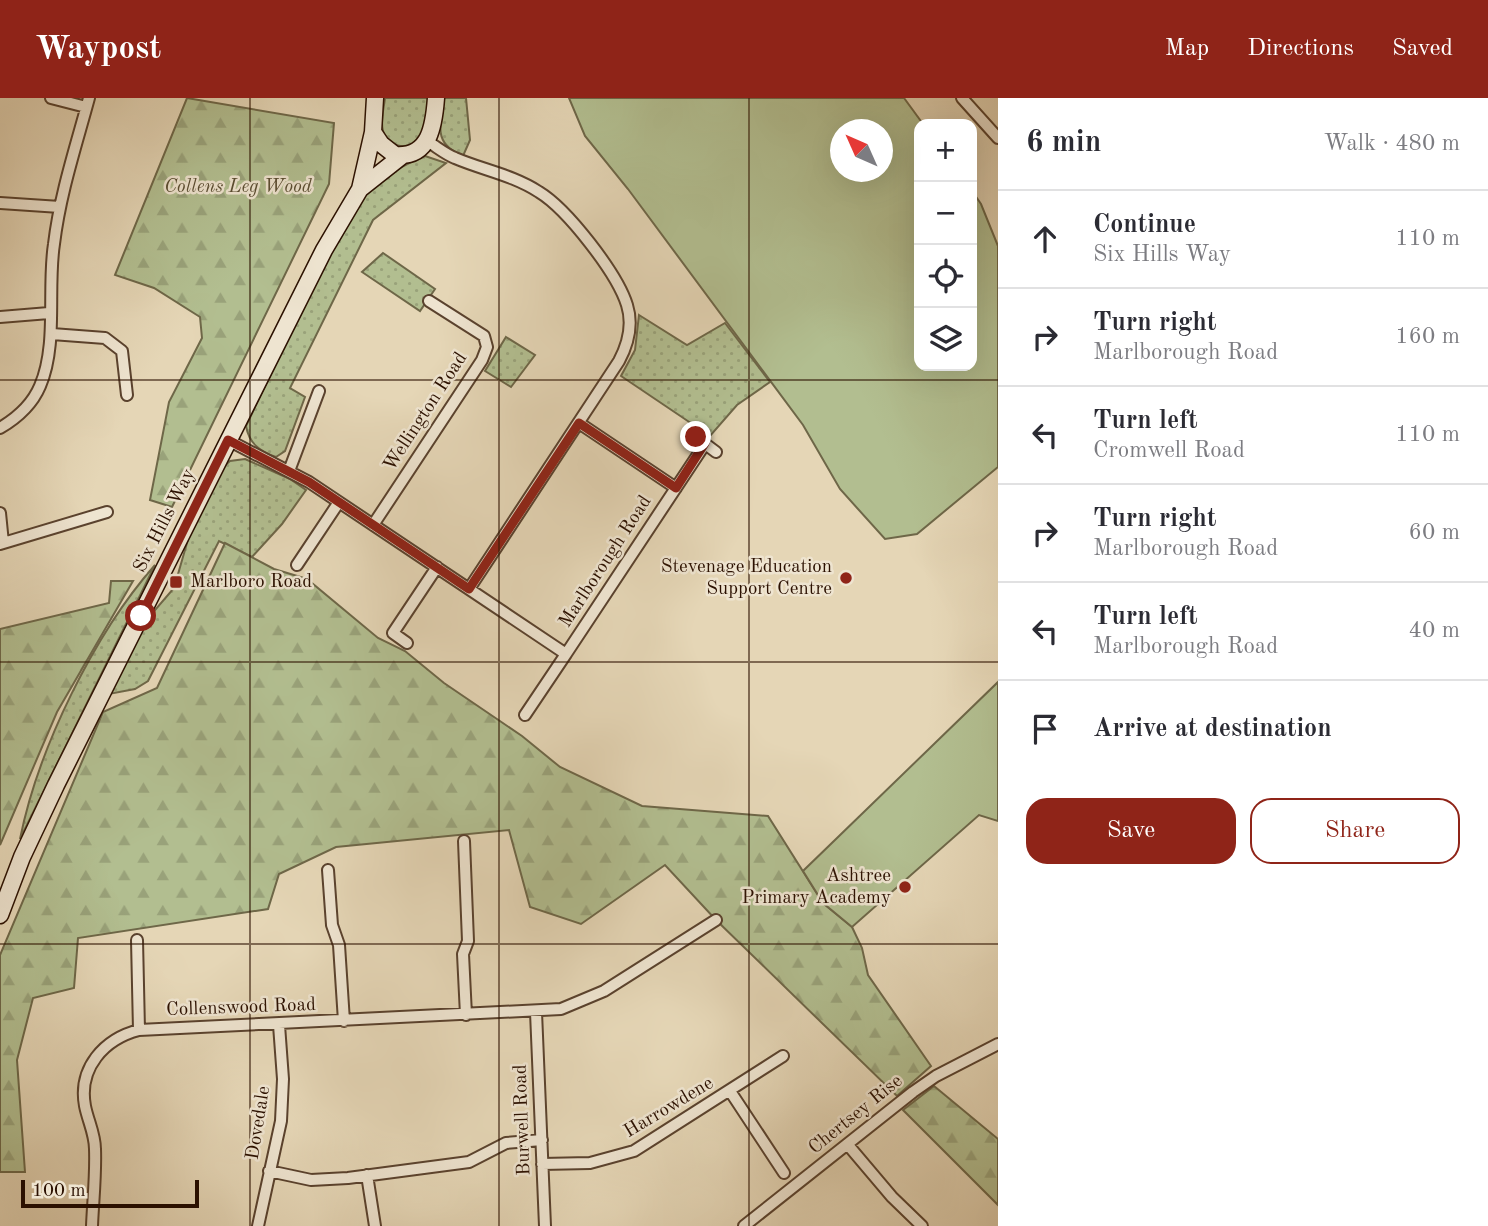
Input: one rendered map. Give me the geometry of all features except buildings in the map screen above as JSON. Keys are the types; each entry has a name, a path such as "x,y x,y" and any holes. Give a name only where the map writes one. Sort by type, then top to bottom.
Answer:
{"street":[{"path":"0,428 20,416 40,386 52,334 49,313 53,245 60,207 88,102 51,98"},
{"name":"Six Hills Way","path":"0,915 22,857 56,785 302,292 360,189 373,132 375,98"},
{"path":"436,98 434,124 427,141 455,158 521,182 554,202 572,220 622,294 629,326 625,351 469,589"},
{"path":"962,98 998,138"},
{"path":"373,132 390,152 404,155"},
{"name":"Six Hills Way","path":"360,189 427,141"},
{"path":"0,203 60,207"},
{"name":"Wellington Road","path":"373,525 482,360 487,347 484,336 429,301"},
{"path":"0,317 49,313"},
{"path":"52,334 106,338 122,351 127,395"},
{"path":"289,471 319,391"},
{"name":"Marlborough Road","path":"579,423 676,488"},
{"name":"Marlborough Road","path":"228,440 289,471 339,502 566,654"},
{"name":"Marlborough Road","path":"525,715 676,488 700,440 716,452"},
{"path":"297,565 339,502"},
{"path":"0,513 1,543 107,512"},
{"path":"407,643 393,633 437,567"},
{"path":"464,841 468,941 463,954 466,1015"},
{"name":"Collenswood Road","path":"328,870 332,925 339,945 344,1021"},
{"name":"Collenswood Road","path":"92,1226 95,1150 85,1105 86,1081 100,1050 115,1039 139,1030 536,1012 583,1003 716,920"},
{"name":"Collenswood Road","path":"137,940 139,1030"},
{"name":"Burwell Road","path":"536,1012 545,1226"},
{"name":"Dovedale","path":"258,1226 282,1104 279,1025"},
{"name":"Chertsey Rise","path":"744,1226 932,1079 998,1044"},
{"name":"Harrowdene","path":"542,1164 590,1163 634,1151 783,1056"},
{"name":"Harrowdene","path":"730,1091 784,1173"},
{"path":"270,1171 311,1180 367,1175 469,1162 506,1143 542,1140"},
{"path":"848,1145 892,1197 922,1226"},
{"path":"367,1175 375,1226"}],"green space":[{"name":"Collens Leg Wood","path":"187,98 334,123 329,184 172,507 150,500 169,402 202,338 200,317 154,288 115,275"},
{"path":"385,98 428,98 425,127 418,141 401,146 386,137 382,123"},
{"path":"443,98 466,98 470,140 463,156 447,146 443,139 440,125"},
{"path":"569,98 904,98 919,119 914,119 914,371 977,371 977,198 998,246 998,467 917,534 885,539 840,489 803,425 628,189 585,136"},
{"path":"425,156 446,163 373,220 290,388 305,397 285,451 276,457 265,452 252,442 246,426 345,219 380,182 401,167"},
{"path":"383,253 435,289 420,311 362,272"},
{"path":"639,315 687,345 725,323 770,382 737,405 710,436 621,376 635,350"},
{"path":"506,337 535,355 511,387 485,371"},
{"path":"245,459 290,479 306,490 282,524 252,557 219,541 148,681 135,689 109,694 149,617 174,588 189,536 222,468 230,461"},
{"path":"225,543 274,569 307,579 378,638 405,651 444,683 522,736 560,767 642,806 768,816 823,903 852,927 862,948 868,975 931,1066 897,1096 716,920 665,865 581,924 530,907 509,830 336,847 279,874 268,909 78,938 74,988 33,998 17,1060 25,1172 0,1172 0,955 103,712 157,688"},
{"path":"155,565 20,839 40,768 71,694 111,624"},
{"path":"111,581 133,581 57,712 0,845 0,629 109,603"},
{"path":"998,682 998,821 979,815 852,927 823,903 803,871"},
{"path":"934,1086 998,1139 998,1205 903,1110"}],"place":[{"name":"Stevenage Education Support Centre","path":"846,578"},
{"name":"Marlboro Road","path":"176,582"},
{"name":"Ashtree Primary Academy","path":"905,887"}],"route":[{"path":"141,616 228,440 309,482 469,589 579,423 676,488 705,443 696,437"}]}
